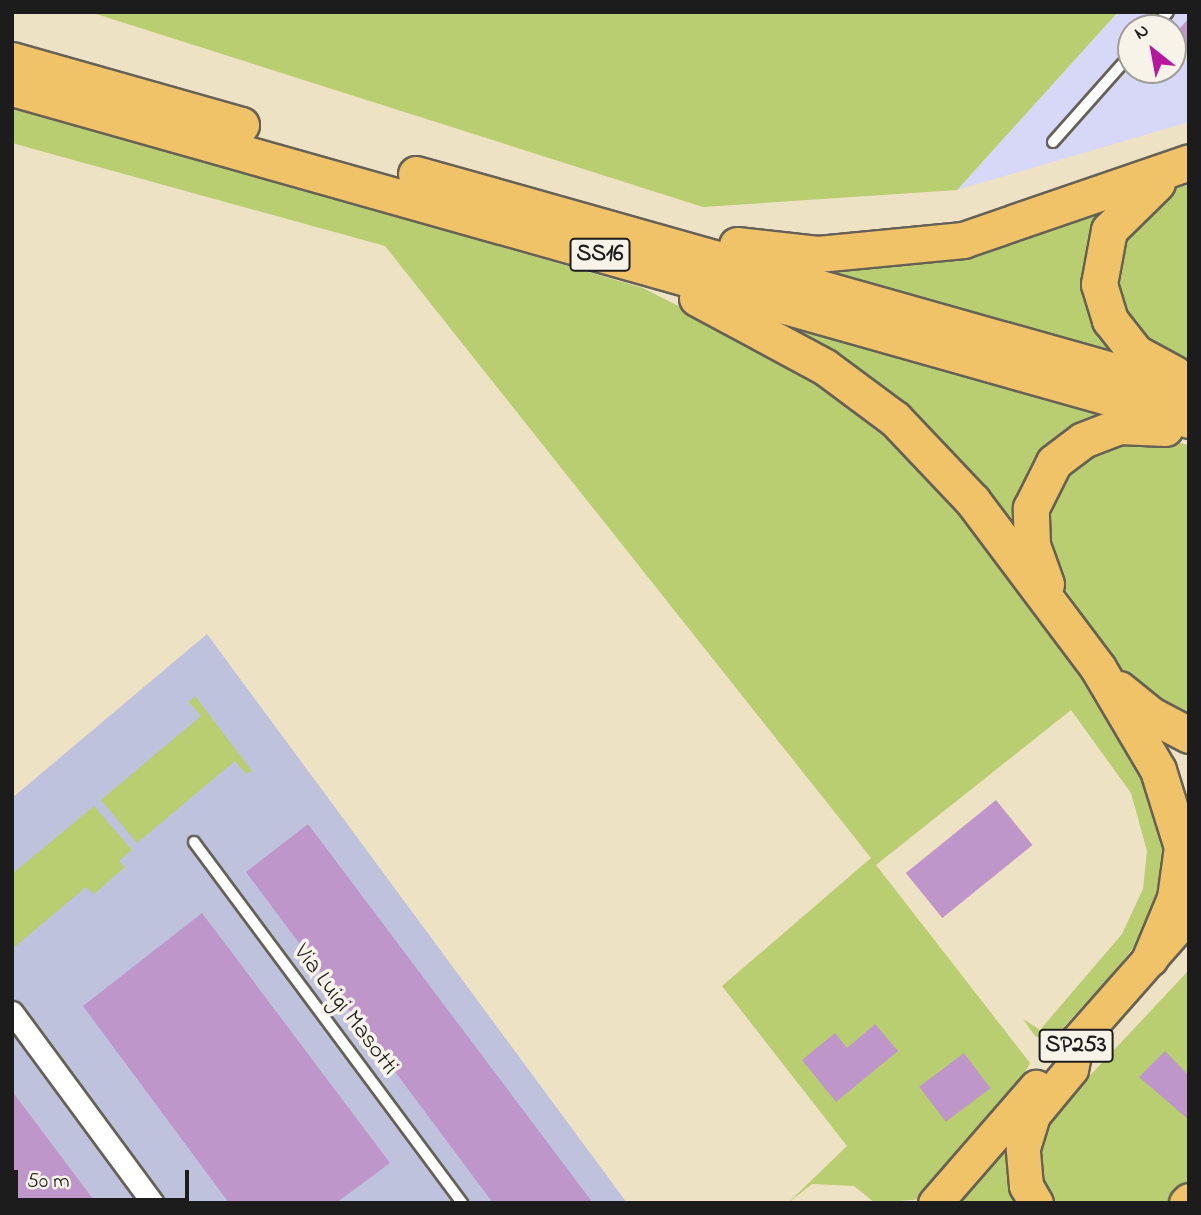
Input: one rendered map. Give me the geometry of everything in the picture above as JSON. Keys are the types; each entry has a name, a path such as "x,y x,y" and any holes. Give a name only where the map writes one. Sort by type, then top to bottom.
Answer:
{"highway":[{"name":"SS16","path":"12,60 1189,392"},
{"name":"SS16","path":"12,88 394,191 638,267 1189,420"},
{"path":"379,163 521,188 746,247 818,254 998,233 1189,164"},
{"path":"1189,164 1119,214 1098,266 1102,302 1123,338 1156,367 1189,378"},
{"path":"638,267 825,367 895,419 964,491 1064,622 1098,668 1158,770 1182,847 1175,898 1150,958"},
{"path":"1064,622 1032,545 1031,508 1044,476 1068,449 1119,426 1189,433"},
{"path":"1098,668 1151,715 1189,735"}],"main road":[{"name":"SP253","path":"935,1203 1189,914"},
{"name":"SP253","path":"1037,1203 1026,1186 1023,1148 1033,1115 1071,1069 1077,1041"}],"street":[{"path":"12,1012 153,1203"}],"lane":[{"path":"1053,142 1117,70"},
{"name":"Via Luigi Masotti","path":"194,842 462,1203"}],"shaded area":[{"path":"1118,12 1189,12 1189,122 957,190"},
{"path":"207,634 627,1203 12,1203 12,798"}],"green space":[{"path":"90,12 1118,12 957,190 703,207"},
{"path":"12,104 643,288 824,380 899,441 971,519 1141,757 1167,840 1165,891 1148,930 1110,976 1051,1041 1035,1036 1023,1019 1040,1030 1122,934 1143,889 1147,851 1131,793 1071,710 876,865 1030,1063 1007,1104 923,1199 875,1203 854,1186 812,1184 788,1203 847,1146 722,986 871,858 385,246 12,143"},
{"path":"1189,181 1189,367 1120,321 1112,249 1156,194"},
{"path":"1104,205 1109,212 1098,234 1128,357 780,264"},
{"path":"777,322 1114,413 1014,536"},
{"path":"1147,435 1189,445 1189,723 1127,679 1042,555 1045,496 1070,459"},
{"path":"195,696 252,771 246,774 235,761 137,843 101,800 201,716 189,702"},
{"path":"94,806 132,850 119,861 125,867 94,894 86,887 12,949 12,874"},
{"path":"1189,970 1189,1180 1168,1203 1050,1203 1037,1179 1038,1131"},
{"path":"1011,1140 1022,1203 956,1203"}],"building":[{"path":"1189,18 1189,52 1187,52"},
{"path":"996,800 1033,845 942,918 906,873"},
{"path":"308,824 593,1203 493,1203 246,872"},
{"path":"202,913 390,1163 336,1203 229,1203 83,1006"},
{"path":"875,1024 898,1051 836,1102 802,1060 835,1033 847,1048"},
{"path":"1165,1051 1189,1076 1189,1120 1139,1077"},
{"path":"964,1053 990,1088 946,1122 919,1087"},
{"path":"12,1091 96,1203 12,1203"}]}
